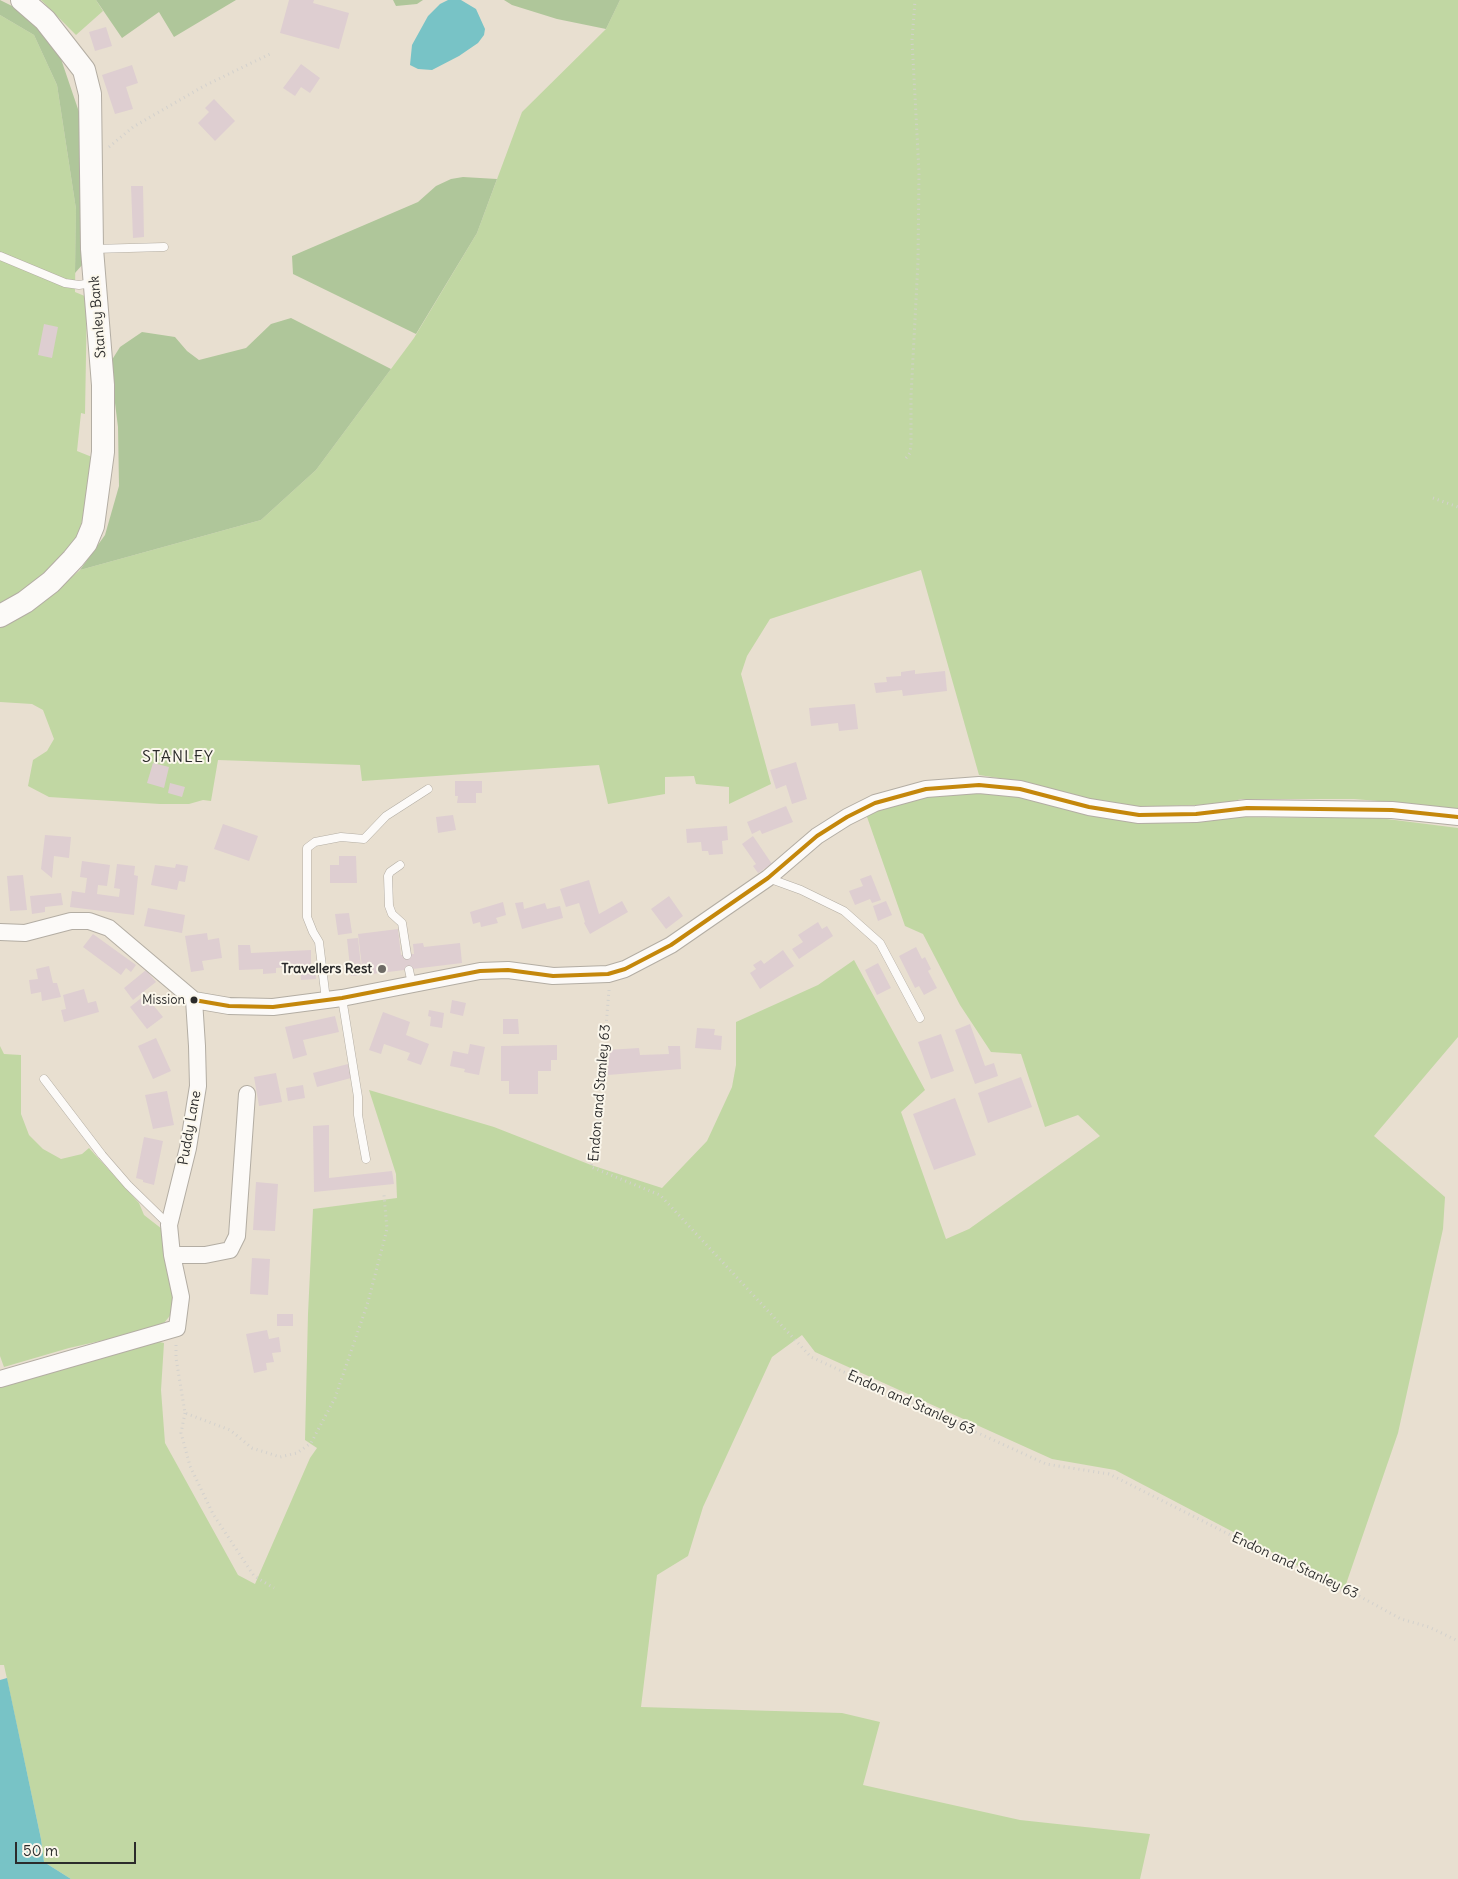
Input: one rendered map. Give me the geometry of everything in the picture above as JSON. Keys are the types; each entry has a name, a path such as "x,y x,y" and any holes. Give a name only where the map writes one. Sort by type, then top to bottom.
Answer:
{"street":[{"name":"Stanley Bank","path":"0,616 25,602 56,576 86,543 93,526 99,490 103,433 103,385 92,248 90,94 84,70 45,20 22,0"},
{"path":"0,932 25,934 71,921 89,921 109,928 194,1000 229,1006 264,1007 342,998 411,977 508,970 553,976 608,974 624,969 671,944 768,878 817,836 847,816 875,803 926,789 979,785 1020,789 1089,807 1139,815 1196,814 1248,808 1392,810 1458,817"},
{"name":"Puddy Lane","path":"177,1328 181,1297 172,1255 169,1225 188,1148 198,1086 194,1000"},
{"path":"172,1255 205,1255 230,1250 237,1236 247,1094"},
{"path":"0,1379 177,1328"}],"lane":[{"path":"92,248 164,247"},
{"path":"0,256 65,283 79,285 95,283"},
{"path":"326,1000 319,942 307,917 307,848 316,842 341,836 364,839 386,816 428,789"},
{"path":"400,865 390,872 388,876 389,906 392,914 402,924 407,954"},
{"path":"768,878 801,890 844,911 880,943 920,1018"},
{"path":"342,998 366,1159"},
{"path":"44,1079 102,1155 128,1185 169,1225"}],"path":[{"path":"906,458 910,453 911,444 910,396 918,262 919,172 912,40 914,0"},
{"path":"91,161 133,127 204,86 272,53"},
{"path":"1433,498 1458,507"},
{"name":"Endon and Stanley 63","path":"608,974 609,991 597,1136 591,1167 660,1195 811,1357 1046,1464 1109,1474 1340,1590 1350,1591 1401,1619 1429,1627 1458,1642"},
{"path":"184,1413 230,1430 252,1448 280,1457 297,1453 311,1443 335,1398 368,1302 386,1229 384,1195"},
{"path":"177,1328 176,1358 184,1413 181,1433 190,1466 213,1514 254,1576 274,1588"}],"green space":[{"path":"0,0 22,11 45,32 61,59 79,112 83,264 75,273 76,209 57,85 34,35 0,15"},
{"path":"41,0 96,0 103,11 76,35"},
{"path":"96,0 236,0 174,37 159,12 122,38"},
{"path":"393,0 423,0 417,4 396,6"},
{"path":"504,0 620,0 606,29 557,19 512,5"},
{"path":"620,0 1458,0 1458,811 1425,805 1354,799 1241,799 1223,804 1139,807 1082,799 1018,781 979,775 921,570 770,619 747,656 741,674 771,784 729,804 729,787 696,784 694,776 665,777 665,794 608,804 599,765 362,781 360,765 218,760 211,801 203,800 189,804 49,797 28,786 33,760 47,751 54,739 43,710 32,704 0,702 0,626 41,603 80,570 261,520 316,470 414,338 477,233 522,112 606,29"},
{"path":"0,15 34,35 57,85 76,209 75,292 87,297 85,414 81,413 77,451 92,457 91,489 76,542 36,585 0,606"},
{"path":"463,177 497,179 477,233 416,334 293,274 292,256 418,202 436,186 451,179"},
{"path":"291,318 391,369 316,470 261,520 80,570 105,535 119,486 118,427 110,363 120,347 142,332 175,337 187,351 199,360 246,348 271,324"},
{"path":"964,792 1226,817 1379,818 1458,828 1458,1037 1374,1136 1445,1197 1443,1229 1398,1433 1344,1590 1115,1470 1052,1459 815,1352 802,1335 772,1357 703,1507 688,1556 657,1575 641,1707 842,1713 880,1722 863,1785 1020,1820 1150,1834 1140,1879 71,1879 44,1862 41,1839 4,1665 0,1665 0,1382 151,1340 164,1343 161,1390 165,1443 238,1575 255,1584 310,1458 317,1448 305,1440 313,1209 397,1198 396,1174 369,1090 494,1127 591,1165 662,1188 707,1141 732,1087 736,1065 736,1022 818,985 854,960 925,1090 901,1112 946,1239 969,1229 1100,1136 1078,1115 1045,1127 1021,1054 991,1052 960,1005 923,934 905,926 866,814 918,796"},
{"path":"0,1046 4,1054 21,1055 21,1114 29,1135 43,1149 61,1159 82,1154 89,1148 139,1203 144,1215 162,1229 175,1300 173,1312 164,1323 140,1332 69,1348 4,1367 0,1356"}],"water":[{"path":"448,0 461,0 476,9 485,29 484,35 478,43 459,56 432,70 418,69 410,65 412,45 428,16 440,4"},
{"path":"7,1678 41,1839 44,1862 71,1879 0,1879 0,1680"}],"building":[{"path":"289,0 314,0 313,3 349,13 339,49 280,33"},
{"path":"106,27 112,46 95,51 89,32"},
{"path":"301,64 320,78 310,93 301,87 295,96 283,88"},
{"path":"132,65 138,83 126,87 133,109 115,114 102,75"},
{"path":"214,99 235,121 215,141 198,123 209,112 205,108"},
{"path":"131,186 143,186 144,237 133,238"},
{"path":"44,324 58,327 52,358 38,355"},
{"path":"915,670 915,674 945,671 947,691 903,696 902,690 876,693 874,683 887,682 886,677 901,676 901,672"},
{"path":"855,704 858,729 839,731 838,723 811,726 809,708"},
{"path":"796,762 807,799 792,804 786,785 776,789 770,770"},
{"path":"153,763 169,767 164,788 147,783"},
{"path":"455,781 482,781 482,793 476,793 476,803 457,803 458,796 455,796"},
{"path":"170,783 185,787 182,797 168,793"},
{"path":"786,806 793,822 762,834 760,830 752,834 747,822"},
{"path":"453,815 456,830 438,833 436,817"},
{"path":"223,824 258,836 249,861 214,849"},
{"path":"727,826 728,840 722,841 723,854 709,855 708,851 702,851 701,842 687,843 686,829"},
{"path":"45,835 71,837 69,858 54,856 52,878 41,869"},
{"path":"753,836 772,864 758,873 753,866 756,864 742,844"},
{"path":"339,856 356,856 357,883 330,883 330,865 339,865"},
{"path":"82,861 110,865 107,886 98,885 97,894 119,897 120,889 114,888 117,864 135,866 134,875 138,876 134,915 70,907 72,891 85,893 87,878 80,877"},
{"path":"176,864 188,866 185,882 179,881 177,890 151,885 155,865 175,868"},
{"path":"23,875 27,910 10,911 7,876"},
{"path":"871,875 881,900 872,903 870,899 855,905 849,891 863,886 860,879"},
{"path":"589,880 599,914 622,901 628,912 590,934 584,923 579,903 566,907 560,889"},
{"path":"61,893 63,905 45,907 45,912 32,914 30,896"},
{"path":"669,896 683,916 666,929 651,909"},
{"path":"886,901 892,915 878,921 873,906"},
{"path":"503,902 506,915 496,918 498,923 481,927 480,922 473,924 470,912"},
{"path":"523,902 524,909 545,903 547,909 560,906 563,918 522,929 515,903"},
{"path":"148,908 185,915 182,933 144,926"},
{"path":"349,913 352,933 338,935 335,914"},
{"path":"818,922 822,929 827,926 833,936 799,959 792,949 803,942 798,935"},
{"path":"398,929 401,955 414,954 413,944 423,943 424,947 460,943 462,963 363,975 358,934"},
{"path":"207,933 208,940 219,938 222,958 202,961 204,970 191,972 185,936"},
{"path":"93,934 136,965 131,972 126,968 121,975 83,947"},
{"path":"358,938 362,975 351,976 347,939"},
{"path":"238,945 250,945 251,953 311,950 311,966 315,966 316,979 301,980 300,966 276,968 276,973 263,974 263,969 239,970"},
{"path":"916,947 922,959 925,957 931,969 928,971 937,988 924,995 919,986 915,988 899,956"},
{"path":"783,950 794,966 760,989 750,973 756,969 753,965 761,960 764,964"},
{"path":"878,963 891,988 877,995 865,970"},
{"path":"49,966 53,983 57,983 61,997 42,1001 41,992 31,994 29,980 38,979 36,969"},
{"path":"146,970 156,982 133,1000 124,988"},
{"path":"84,989 88,1003 96,1001 99,1012 64,1022 61,1010 66,1009 63,995"},
{"path":"145,995 163,1017 147,1029 130,1007"},
{"path":"452,1000 466,1003 463,1016 450,1013"},
{"path":"429,1010 444,1013 442,1028 430,1026 431,1017 428,1016"},
{"path":"383,1012 410,1022 406,1035 429,1044 421,1065 407,1060 410,1053 384,1044 381,1054 369,1050"},
{"path":"335,1016 339,1032 303,1040 307,1055 293,1059 285,1027"},
{"path":"503,1019 518,1019 519,1034 503,1034"},
{"path":"970,1024 985,1066 994,1063 998,1076 975,1084 955,1030"},
{"path":"697,1028 715,1029 714,1035 722,1036 721,1050 695,1048"},
{"path":"941,1034 954,1071 931,1079 918,1042"},
{"path":"156,1038 171,1071 153,1079 138,1046"},
{"path":"470,1044 485,1047 479,1075 464,1072 465,1069 450,1066 453,1051 468,1054"},
{"path":"557,1045 557,1060 551,1060 551,1071 538,1071 538,1094 509,1094 509,1081 501,1081 501,1046"},
{"path":"668,1046 680,1046 681,1069 608,1075 607,1050 639,1048 640,1055 669,1054"},
{"path":"348,1064 351,1078 317,1087 313,1073"},
{"path":"276,1073 282,1102 259,1106 254,1077"},
{"path":"1021,1077 1032,1107 988,1123 978,1093"},
{"path":"303,1085 305,1098 288,1101 286,1088"},
{"path":"167,1091 174,1125 153,1129 145,1095"},
{"path":"955,1098 976,1155 934,1170 913,1114"},
{"path":"329,1125 329,1178 392,1171 394,1184 314,1192 313,1126"},
{"path":"144,1137 163,1141 154,1185 136,1178"},
{"path":"256,1182 278,1184 275,1231 253,1230"},
{"path":"252,1258 270,1259 268,1295 250,1294"},
{"path":"277,1314 293,1314 293,1326 277,1326"},
{"path":"267,1330 269,1339 279,1337 281,1352 272,1353 274,1362 266,1363 267,1370 254,1373 246,1334"}],"transit line":[{"path":"194,1000 229,1006 273,1007 342,998 480,971 508,970 553,976 608,974 625,969 671,945 768,878 817,836 847,817 875,803 926,789 979,785 1020,789 1089,807 1139,815 1196,814 1247,808 1392,810 1458,817"}],"place":[{"name":"Travellers Rest","path":"382,969"},
{"name":"Mission","path":"194,1000"}],"district":[{"name":"STANLEY","path":"178,757"}]}
